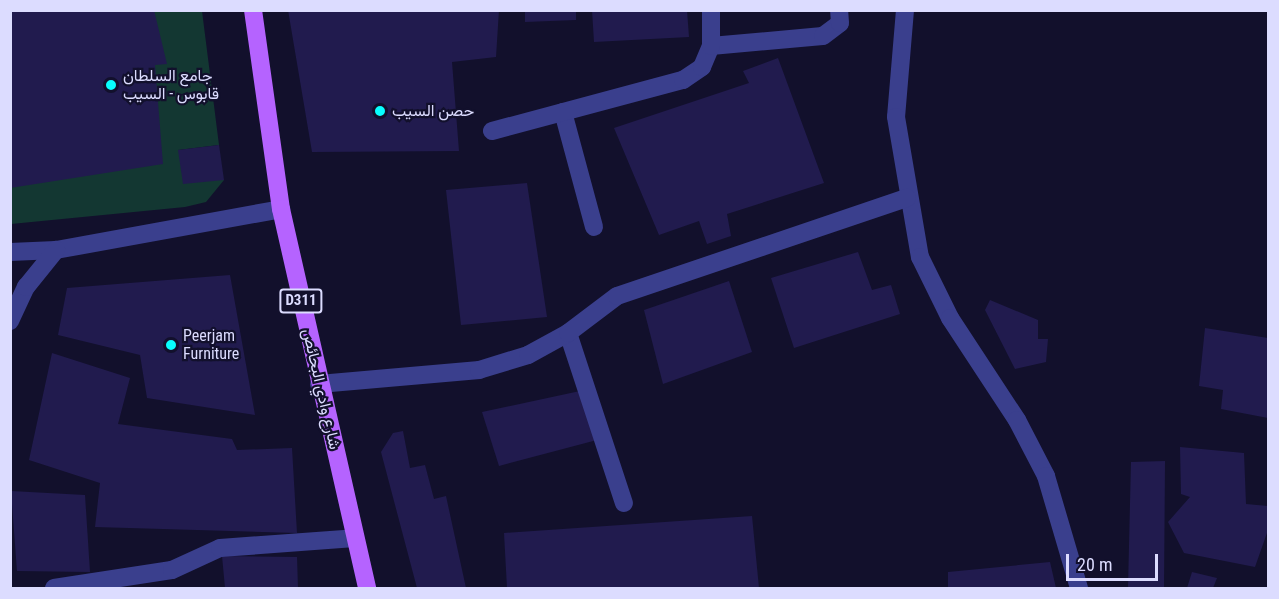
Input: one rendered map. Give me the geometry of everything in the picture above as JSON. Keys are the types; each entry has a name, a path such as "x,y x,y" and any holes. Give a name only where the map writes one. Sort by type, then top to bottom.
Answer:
{"main road":[{"name":"شارع وادي البحائص","path":"253,10 281,209 367,588"}],"street":[{"path":"492,131 683,80 702,67 711,46 711,10"},
{"path":"711,46 823,36 840,23 839,10"},
{"path":"904,10 896,117 907,198 920,257 940,298 1017,420 1046,476 1079,588"},
{"path":"563,112 594,226"},
{"path":"319,384 479,370 528,355 568,333 616,296 907,198"},
{"path":"10,252 56,250 281,209"},
{"path":"10,321 26,287 56,250"},
{"path":"568,333 624,503"},
{"path":"54,588 172,570 220,548 355,538"}],"green space":[{"name":"جامع السلطان قابوس - السيب","path":"11,11 202,11 219,145 178,150 224,180 206,202 185,207 11,224"}],"building":[{"name":"جامع السلطان قابوس - السيب","path":"10,10 154,10 167,64 155,65 163,164 10,188"},
{"name":"حصن السيب","path":"288,10 499,10 496,57 452,62 459,151 312,152"},
{"path":"525,10 576,10 576,20 525,22"},
{"path":"592,10 687,10 689,37 594,42"},
{"path":"778,58 824,183 727,214 731,236 707,244 699,221 659,235 614,128 749,83 743,71"},
{"path":"219,145 224,180 183,184 178,150"},
{"path":"527,183 547,317 461,325 446,190"},
{"path":"858,252 872,290 891,285 900,314 794,348 771,278"},
{"name":"Peerjam Furniture","path":"230,275 255,415 147,398 140,355 58,335 67,288"},
{"path":"729,281 752,352 663,384 644,310"},
{"path":"990,300 1038,320 1038,339 1048,339 1046,362 1015,369 985,310"},
{"path":"1205,328 1268,338 1268,418 1221,409 1223,390 1199,386"},
{"path":"52,353 130,378 118,424 232,439 237,450 292,448 297,533 95,527 100,483 29,460"},
{"path":"580,391 597,440 499,466 482,412"},
{"path":"403,431 410,468 425,465 434,499 446,496 466,588 417,588 381,452 393,433"},
{"path":"1180,447 1244,453 1246,504 1268,506 1268,530 1255,567 1184,553 1168,522 1190,497 1181,494"},
{"path":"1165,461 1164,588 1128,588 1131,462"},
{"path":"11,491 85,495 90,572 17,571"},
{"path":"752,516 759,588 507,588 504,533"},
{"path":"222,556 297,557 298,588 225,588"},
{"path":"1050,562 1056,588 948,588 948,572"},
{"path":"1192,572 1217,578 1213,588 1187,588"}],"place":[{"name":"جامع السلطان قابوس - السيب","path":"111,85"},
{"name":"حصن السيب","path":"380,111"},
{"name":"Peerjam Furniture","path":"171,345"}]}
